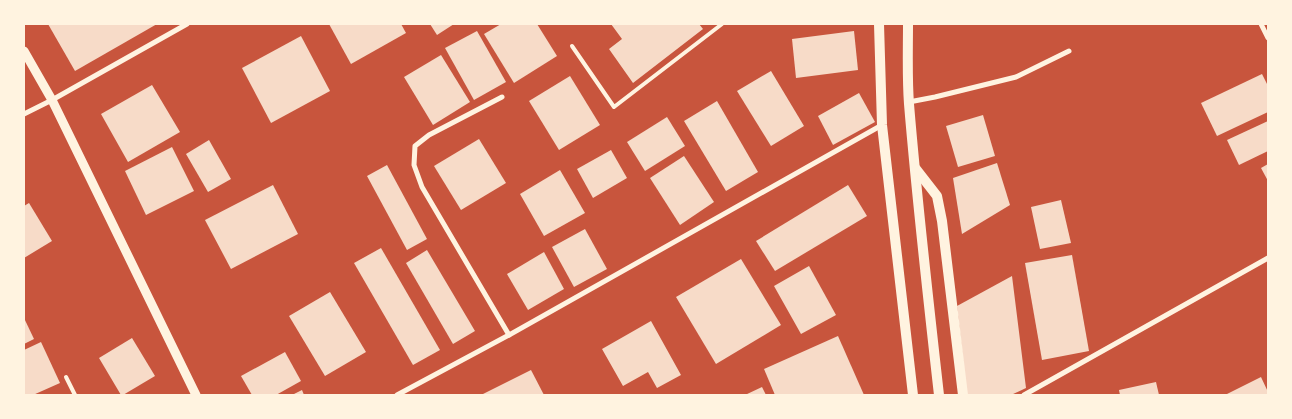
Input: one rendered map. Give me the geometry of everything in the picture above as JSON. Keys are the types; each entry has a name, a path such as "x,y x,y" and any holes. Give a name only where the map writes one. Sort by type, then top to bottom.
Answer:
{"main road":[{"path":"879,24 882,125 913,395"},
{"path":"908,24 909,102 918,207 939,395"},
{"path":"916,169 937,196 942,221 963,395"}],"street":[{"path":"24,114 187,24"},
{"path":"1263,24 1268,38"},
{"path":"909,102 935,98 1016,77 1069,50"},
{"path":"24,51 52,100 196,395"},
{"path":"502,97 429,135 415,146 414,166 422,187 509,336"},
{"path":"396,395 509,336 882,125"},
{"path":"1024,395 1268,258"}],"lane":[{"path":"572,46 614,107 722,24"},
{"path":"66,377 75,395"}],"building":[{"path":"48,24 157,24 75,71"},
{"path":"329,24 401,24 406,33 351,64"},
{"path":"430,24 454,24 437,35"},
{"path":"501,24 537,24 557,56 514,83 484,34"},
{"path":"611,24 699,24 703,29 633,83 609,49 622,39"},
{"path":"477,31 506,82 474,100 445,48"},
{"path":"854,31 858,70 796,78 792,39"},
{"path":"301,36 330,91 271,123 242,68"},
{"path":"441,55 470,102 433,125 404,77"},
{"path":"771,71 804,126 771,146 737,91"},
{"path":"1262,74 1268,86 1268,112 1217,136 1201,103"},
{"path":"570,76 600,125 559,150 529,101"},
{"path":"152,85 180,132 128,162 101,114"},
{"path":"859,93 875,122 833,145 818,116"},
{"path":"717,101 758,172 726,191 684,121"},
{"path":"983,115 995,156 958,167 946,126"},
{"path":"667,117 685,146 645,171 627,142"},
{"path":"1268,121 1268,151 1239,165 1227,140"},
{"path":"479,139 506,183 461,210 434,166"},
{"path":"209,140 231,179 208,192 186,154"},
{"path":"172,147 194,191 146,215 125,171"},
{"path":"611,150 627,178 593,198 577,169"},
{"path":"684,156 714,202 680,225 650,178"},
{"path":"997,163 1010,205 962,234 953,178"},
{"path":"1268,164 1268,181 1261,168"},
{"path":"387,165 427,239 407,250 367,176"},
{"path":"560,170 585,213 544,236 520,194"},
{"path":"273,185 298,234 231,269 205,220"},
{"path":"848,185 867,216 775,271 756,241"},
{"path":"1061,200 1071,243 1040,249 1031,207"},
{"path":"29,203 52,241 24,258 24,206"},
{"path":"585,229 607,269 574,287 552,247"},
{"path":"381,248 440,350 413,365 354,263"},
{"path":"427,250 475,331 453,344 406,263"},
{"path":"544,252 564,289 528,310 507,274"},
{"path":"1072,255 1089,351 1042,360 1025,263"},
{"path":"741,259 781,325 716,364 676,297"},
{"path":"809,266 836,315 801,334 774,286"},
{"path":"1012,276 1026,388 1011,395 967,395 957,306"},
{"path":"330,292 366,352 325,376 289,316"},
{"path":"24,318 34,339 24,344"},
{"path":"651,321 681,375 657,388 648,372 623,386 602,349"},
{"path":"838,336 864,395 775,395 764,369"},
{"path":"132,338 155,376 121,395 99,358"},
{"path":"41,342 60,383 33,395 24,395 24,350"},
{"path":"285,352 301,381 276,395 252,395 241,376"},
{"path":"531,370 544,395 481,395"},
{"path":"1261,377 1268,395 1225,395"},
{"path":"1156,382 1159,395 1120,395 1119,390"},
{"path":"762,387 766,395 745,395"},
{"path":"302,390 304,395 292,395"}]}
